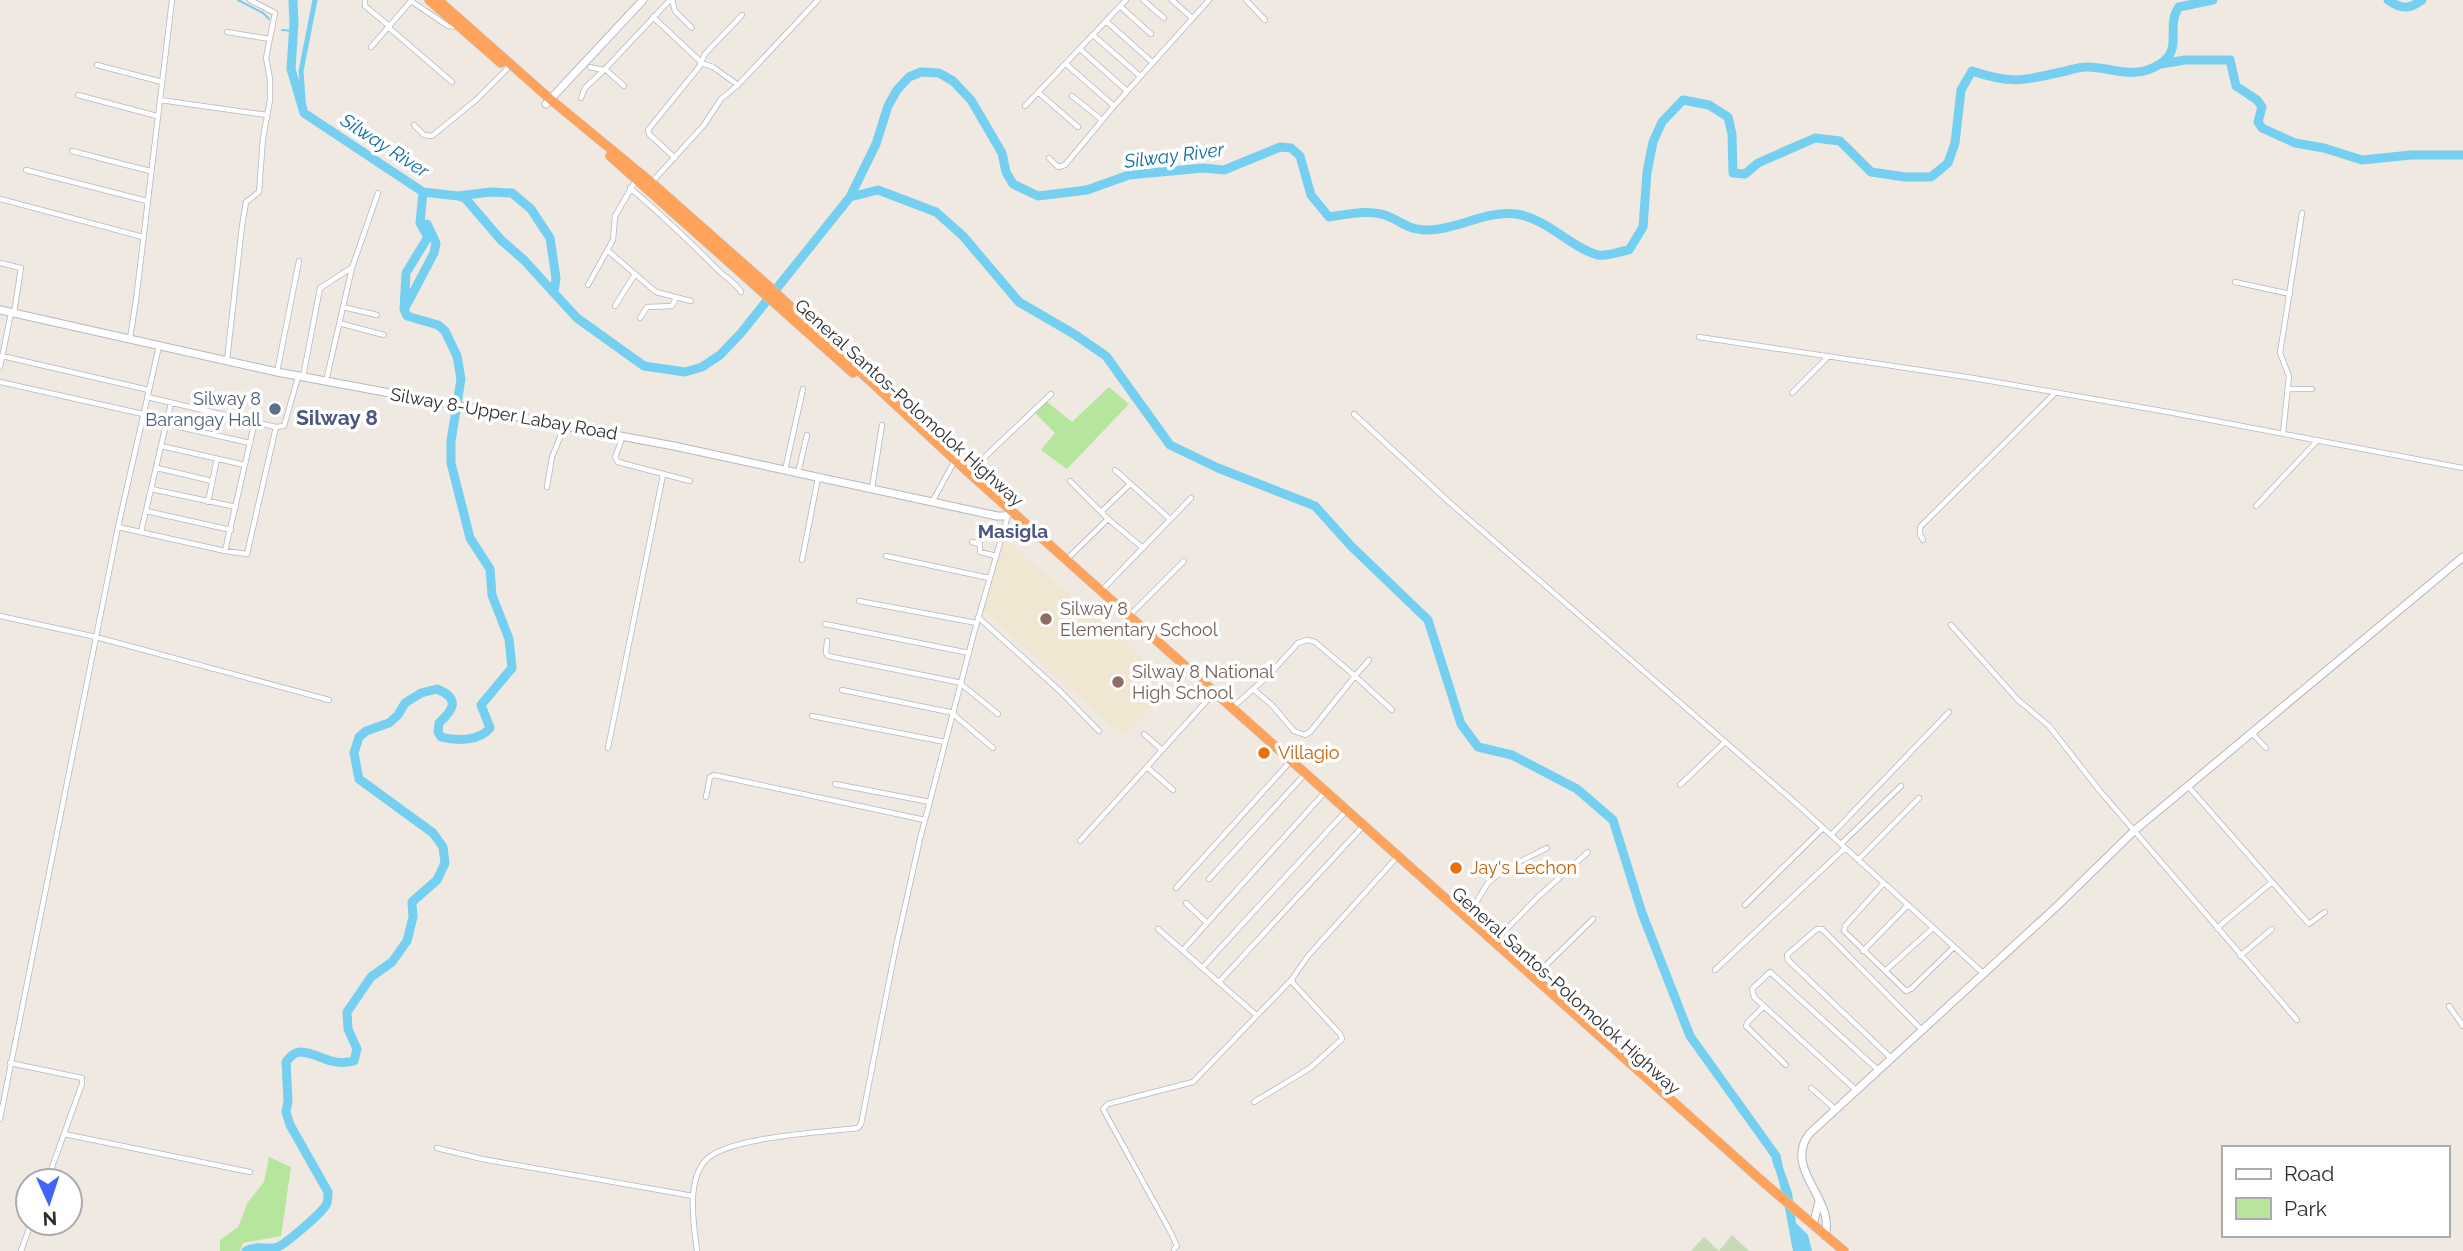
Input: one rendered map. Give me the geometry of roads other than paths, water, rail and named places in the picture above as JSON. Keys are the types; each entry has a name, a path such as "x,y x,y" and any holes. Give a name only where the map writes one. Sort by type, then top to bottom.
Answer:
{"highway":[{"path":"429,0 507,69 652,183 1010,513 1129,616 1835,1251"},
{"path":"438,0 548,102 762,285"},
{"name":"General Santos-Polomolok Highway","path":"786,307 953,464 1288,764 1304,775"},
{"name":"General Santos-Polomolok Highway","path":"1397,858 1775,1195"},
{"path":"1802,1219 1844,1251"}],"street":[{"path":"130,338 172,0"},
{"path":"228,360 242,226 246,202 259,192 270,79 266,58 274,12 250,0"},
{"path":"365,0 365,6 452,82"},
{"path":"548,102 643,0"},
{"path":"581,98 589,84 671,0 673,8 692,28"},
{"path":"652,183 704,125 721,99 818,0"},
{"path":"1025,107 1126,0"},
{"path":"1143,0 1164,18"},
{"path":"1171,0 1192,18"},
{"path":"1049,158 1058,167 1063,167 1126,91 1209,0"},
{"path":"1246,0 1265,20"},
{"path":"371,47 411,1 448,26 459,27"},
{"path":"1120,6 1151,34"},
{"path":"675,158 648,130 715,43 742,15"},
{"path":"653,17 701,63 713,66 737,85"},
{"path":"1106,21 1152,62"},
{"path":"227,32 270,38"},
{"path":"1093,35 1140,76"},
{"path":"1080,49 1126,91"},
{"path":"1066,64 1114,106"},
{"path":"97,65 162,82"},
{"path":"590,67 605,70 624,86"},
{"path":"414,125 424,135 432,136 507,69"},
{"path":"1039,93 1078,127"},
{"path":"78,95 157,117"},
{"path":"1072,96 1102,120"},
{"path":"160,100 267,115"},
{"path":"72,151 150,171"},
{"path":"26,170 147,201"},
{"path":"588,285 613,240 615,216 636,179"},
{"path":"630,188 741,292"},
{"path":"326,382 352,268 378,193"},
{"path":"0,199 143,237"},
{"path":"2283,433 2289,376 2280,353 2302,213"},
{"path":"607,250 656,292 691,301"},
{"path":"277,372 299,261"},
{"path":"0,262 21,268 0,368"},
{"path":"147,397 276,427 285,425 300,376 320,288 352,268"},
{"path":"615,306 635,274"},
{"path":"2235,282 2290,294"},
{"path":"640,318 649,305 672,306 676,298"},
{"path":"343,307 377,315"},
{"name":"Silway 8-Upper Labay Road","path":"0,310 326,382 623,435 997,516 1010,513"},
{"path":"340,323 384,335"},
{"path":"1699,337 2056,392 2463,468"},
{"path":"0,1119 118,527 159,345"},
{"path":"2,356 149,390"},
{"path":"1792,393 1829,356"},
{"path":"0,382 143,414"},
{"path":"785,471 803,389"},
{"path":"2288,389 2312,389"},
{"path":"1923,540 1920,527 2056,392"},
{"path":"969,473 1051,394"},
{"path":"141,532 171,403"},
{"path":"1354,414 1449,502 1823,828 1983,973"},
{"path":"225,551 255,421"},
{"path":"166,424 250,443"},
{"path":"547,487 552,457 565,424"},
{"path":"872,489 882,425"},
{"path":"118,527 244,555 248,552 276,427"},
{"path":"623,435 615,457 618,462 690,481"},
{"path":"798,474 807,435"},
{"path":"2256,506 2317,440"},
{"path":"161,446 245,465"},
{"path":"208,502 216,459"},
{"path":"933,502 953,464"},
{"path":"156,468 212,481"},
{"path":"1115,470 1170,519"},
{"path":"608,748 663,475"},
{"path":"802,560 818,478"},
{"path":"1070,481 1108,519 1143,548"},
{"path":"1101,511 1130,484"},
{"path":"151,489 236,507"},
{"path":"1101,591 1191,498"},
{"path":"146,512 231,530"},
{"path":"696,1251 693,1196 699,1171 713,1154 755,1141 860,1126 895,951 929,802 977,620 1010,513"},
{"path":"1066,560 1108,519"},
{"path":"972,542 980,544 980,552 996,556"},
{"path":"886,556 989,578"},
{"path":"1825,1236 1827,1219 1805,1172 1802,1149 1809,1134 2054,909 2135,830 2463,557"},
{"path":"1129,616 1184,561"},
{"path":"859,601 977,620 1060,691 1099,731"},
{"path":"0,616 96,637 329,700"},
{"path":"824,624 969,653"},
{"path":"1951,625 2018,700 2049,726 2100,791 2297,1020"},
{"path":"1231,709 1254,690 1298,643 1307,640 1315,642 1392,710"},
{"path":"827,641 825,653 828,656 962,684 998,714"},
{"path":"1254,690 1272,705 1294,731 1305,735 1369,660"},
{"path":"842,690 954,714 993,748"},
{"path":"1080,841 1212,695"},
{"path":"1830,835 1949,712"},
{"path":"812,716 945,742"},
{"path":"2252,732 2266,748"},
{"path":"1144,734 1162,750"},
{"path":"1680,785 1725,742"},
{"path":"1176,888 1288,764"},
{"path":"1147,767 1173,790"},
{"path":"706,797 710,777 714,775 925,820"},
{"path":"1209,879 1304,775"},
{"path":"835,784 929,802"},
{"path":"1716,970 1901,786"},
{"path":"2188,786 2309,924 2325,912"},
{"path":"1182,950 1324,793"},
{"path":"1858,860 1919,798"},
{"path":"1202,968 1345,812"},
{"path":"1219,982 1362,827"},
{"path":"1745,905 1823,828"},
{"path":"1466,918 1488,883 1505,869 1547,848"},
{"path":"1494,943 1530,905 1588,852"},
{"path":"1174,1249 1177,1245 1170,1231 1103,1109 1108,1104 1190,1084 1255,1014 1292,979 1308,956 1397,858"},
{"path":"2217,928 2272,882"},
{"path":"1884,883 1844,928 1844,933 1863,951 1909,990 1954,947"},
{"path":"1186,903 1207,923"},
{"path":"1863,951 1908,905"},
{"path":"1533,978 1593,919"},
{"path":"1885,971 1933,928"},
{"path":"1158,929 1255,1014"},
{"path":"1891,1058 1788,960 1787,955 1817,929 1822,929 1921,1029"},
{"path":"2240,956 2272,929"},
{"path":"1857,1091 1754,997 1751,989 1771,971 1878,1070"},
{"path":"1254,1102 1310,1068 1342,1039 1302,995 1292,979"},
{"path":"1764,1006 1746,1027 1786,1065"},
{"path":"2449,1006 2463,1026"},
{"path":"10,1063 81,1077 82,1084 52,1167"},
{"path":"1811,1088 1835,1110"},
{"path":"64,1134 250,1172"},
{"path":"437,1148 482,1159 693,1196"},
{"path":"1813,1226 1819,1200"}],"water":[{"path":"1776,1156 1780,1159 1792,1193 1796,1223 1808,1235 1812,1251 1793,1251 1782,1193 1772,1160"}],"waterway":[{"path":"238,0 269,19"},
{"name":"Silway River","path":"293,0 291,69 304,113 423,192 458,196 491,192 512,193 531,209 550,238 556,278 554,293 577,318 644,366 685,372 702,367 720,355 741,333 850,197 876,144 888,106 897,90 909,77 921,72 939,73 953,81 971,100 1002,153 1006,172 1013,184 1038,196 1087,190 1129,175 1203,168 1224,170 1280,147 1291,148 1300,156 1311,195 1329,217 1377,213 1412,228 1427,230 1494,215 1516,214 1538,221 1589,252 1605,255 1629,250 1643,227 1647,172 1653,142 1662,122 1683,100 1709,105 1728,117 1732,134 1733,173 1745,174 1758,163 1815,138 1840,141 1871,172 1905,177 1931,177 1948,163 1955,143 1961,90 1972,71 2017,80 2084,67 2141,72 2167,58 2173,44 2175,14 2179,7 2213,0"},
{"path":"304,113 301,71 315,0"},
{"name":"Silway River","path":"2388,0 2405,7 2422,0"},
{"path":"282,30 293,31"},
{"path":"2161,64 2185,60 2230,60 2236,86 2257,100 2262,107 2258,122 2262,128 2295,143 2324,148 2362,160 2411,155 2463,155"},
{"path":"850,197 878,190 936,212 963,236 1019,302 1106,356 1170,445 1218,468 1315,506 1351,546 1428,620 1461,724 1478,747 1512,755 1577,789 1613,820 1642,913 1690,1036 1776,1156 1778,1165"},
{"path":"246,1251 253,1248 278,1247 312,1220 327,1202 328,1192 290,1125 286,1112 286,1062 294,1054 301,1052 332,1061 354,1061 357,1049 348,1029 347,1012 371,977 392,962 407,941 413,917 412,902 437,880 445,863 443,847 433,833 359,779 354,753 359,737 366,731 389,723 405,703 421,693 437,689 452,701 451,709 439,723 438,732 441,737 474,738 490,728 481,705 512,668 509,639 492,595 490,569 470,538 451,463 451,441 461,379 457,356 445,331 438,325 407,316 404,309 406,273 428,237 420,223 423,192"},
{"path":"458,196 465,198 501,240 524,260 554,293"},
{"path":"405,308 434,253 436,243 427,224"}],"place":[{"name":"Silway 8 Barangay Hall","path":"275,409"},
{"name":"Silway 8 Elementary School","path":"1046,619"},
{"name":"Silway 8 National High School","path":"1118,682"},
{"name":"Villagio","path":"1264,753"},
{"name":"Jay's Lechon","path":"1456,868"}],"district":[{"name":"Silway 8","path":"337,418"},
{"name":"Masigla","path":"1013,531"}]}
